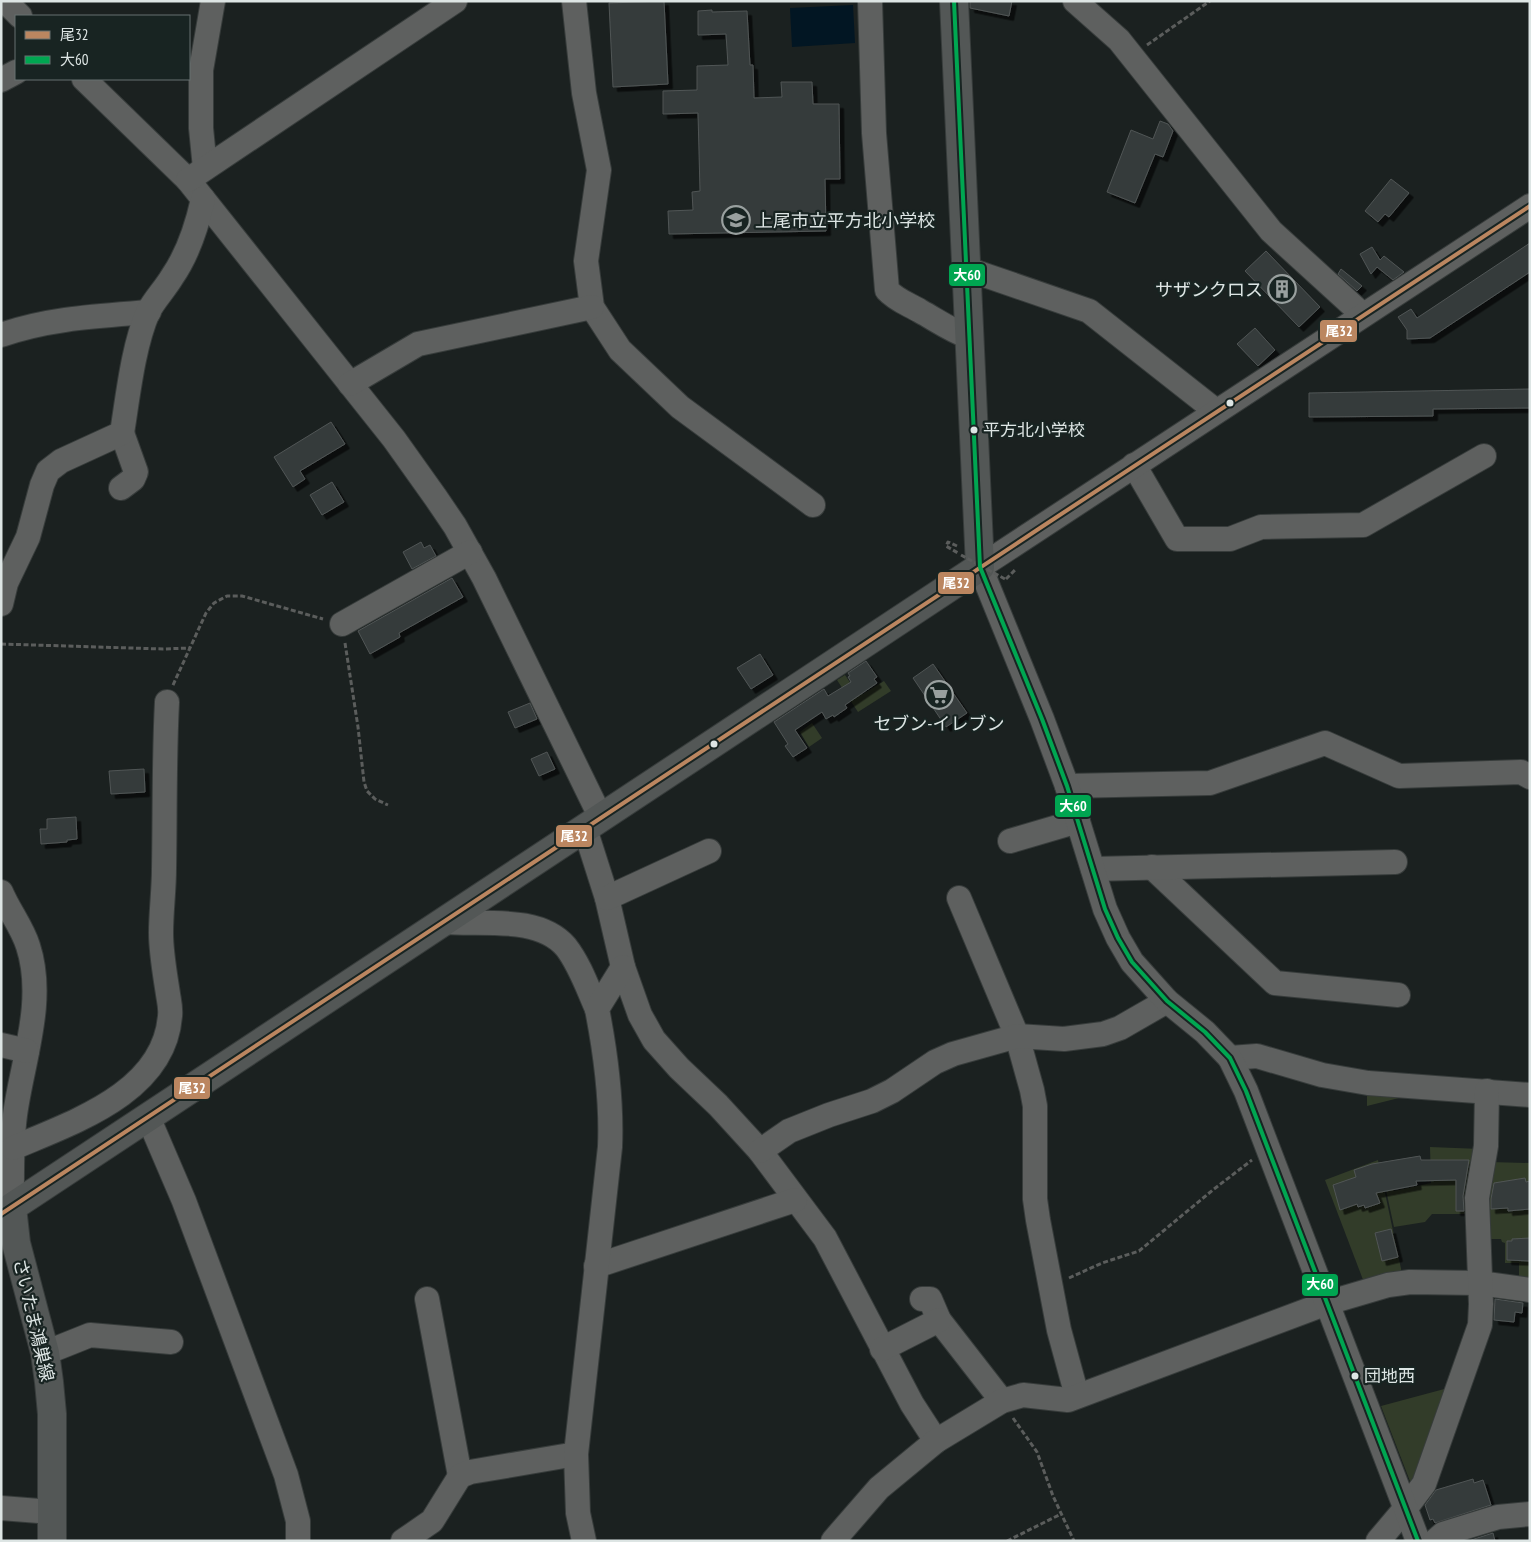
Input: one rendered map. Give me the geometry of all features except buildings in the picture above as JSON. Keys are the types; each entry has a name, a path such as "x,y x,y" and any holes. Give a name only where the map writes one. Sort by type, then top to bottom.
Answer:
{"main road":[{"path":"6,1210 593,824 971,561 967,269 954,1"},
{"name":"さいたま鴻巣線","path":"6,1210 45,1354 50,1382 52,1414 52,1541"}],"street":[{"path":"3,1 19,15"},
{"path":"213,1 201,70 201,128 196,174 203,199 394,439 436,498 470,552 593,824 606,898 623,967 640,1015 654,1040 679,1068 718,1104 760,1151 824,1238 912,1404 936,1442"},
{"path":"196,174 455,1"},
{"path":"574,1 584,93 598,170 586,261 592,307 620,350 680,407 813,505"},
{"path":"870,1 874,133 886,290 894,297 919,310 948,329 969,337"},
{"path":"1075,1 1119,40 1271,231 1363,316"},
{"path":"1,80 15,73"},
{"path":"85,80 196,174"},
{"path":"121,488 133,479 136,472 122,433 138,346 149,312 185,254 199,217 203,199"},
{"path":"1418,1541 1246,1091 1230,1058 1205,1032 1167,1001 1132,962 1118,938 1105,909 1067,786 1042,719 971,561 1134,465 1530,206"},
{"path":"967,269 1089,310 1216,411"},
{"path":"350,384 418,344 592,307"},
{"path":"1,335 22,328 59,320 149,312"},
{"path":"1,604 6,583 28,537 42,485 48,471 61,461 122,433"},
{"path":"1134,465 1177,539 1230,539 1261,527 1363,526 1484,456"},
{"path":"342,624 470,552"},
{"path":"13,1148 98,1111 114,1101 148,1069 166,1041 170,1005 162,954 161,934 167,702"},
{"path":"1067,786 1210,783 1325,743 1399,776 1521,772 1530,776"},
{"path":"1010,840 1078,821"},
{"path":"606,898 709,852"},
{"path":"1093,869 1395,862"},
{"path":"1152,867 1275,983 1398,995"},
{"path":"1,892 29,947 34,1000 27,1051 8,1116 13,1148 6,1210"},
{"path":"959,898 1017,1036 1032,1090 1034,1106 1035,1199 1059,1330 1077,1396"},
{"path":"445,922 524,925 542,930 566,947 584,978 597,1009 609,1082 612,1117 576,1454 578,1513 584,1541"},
{"path":"597,1009 623,967"},
{"path":"760,1151 789,1131 872,1101 892,1091 935,1062 953,1054 1017,1036 1064,1039 1103,1034 1120,1028 1167,1001"},
{"path":"1,1045 27,1051"},
{"path":"1230,1058 1257,1056 1322,1075 1368,1083 1530,1095"},
{"path":"1378,1541 1424,1484 1480,1325 1478,1198 1486,1146 1487,1091"},
{"path":"148,1117 184,1201 286,1475 298,1521 298,1541"},
{"path":"596,1266 795,1200"},
{"path":"833,1541 879,1488 936,1442 1002,1401 1023,1395 1068,1400 1326,1303 1367,1290 1410,1282 1480,1283 1530,1290"},
{"path":"922,1299 930,1300 939,1320 1002,1401"},
{"path":"427,1300 460,1476"},
{"path":"882,1349 939,1320"},
{"path":"45,1354 90,1335 171,1342"},
{"path":"403,1541 432,1521 460,1476 470,1472 576,1454"},
{"path":"1,1508 52,1512"},
{"path":"1435,1541 1443,1534 1498,1517 1530,1514"}],"path":[{"path":"1132,56 1210,1"},
{"path":"960,548 948,542 946,546 1005,580"},
{"path":"167,702 206,614 214,602 227,596 242,596 342,624 358,727 364,782 367,791 375,799 388,805"},
{"path":"1,644 163,649 190,648"},
{"path":"1050,1287 1102,1263 1139,1252 1236,1171 1270,1150"},
{"path":"1002,1401 1037,1452 1053,1496 1074,1541"},
{"path":"1008,1541 1061,1514"}],"green space":[{"path":"845,675 858,694 861,692 863,694 884,681 891,691 858,712 837,680"},
{"path":"812,723 822,738 809,747 800,732"},
{"path":"1367,1092 1399,1093 1399,1098 1367,1106"},
{"path":"1430,1147 1481,1149 1472,1214 1432,1214 1425,1222 1394,1227 1386,1190 1393,1188 1394,1191 1431,1183"},
{"path":"1378,1160 1403,1278 1365,1285 1325,1180"},
{"path":"1489,1162 1530,1163 1530,1283 1519,1281 1519,1263 1505,1263 1505,1243 1501,1239 1486,1239"},
{"path":"1448,1388 1413,1489 1381,1406"}],"water":[{"path":"853,5 855,43 792,47 790,8"}],"transit line":[{"name":"大60","path":"954,1 980,567 1042,719 1067,786 1105,909 1118,938 1132,962 1167,1001 1205,1032 1230,1058 1246,1091 1418,1541"},
{"name":"尾32","path":"1,1214 1530,206"}],"place":[{"name":"上尾市立平方北小学校","path":"736,220"},
{"name":"サザンクロス","path":"1282,289"},
{"name":"平方北小学校","path":"974,430"},
{"name":"セブン-イレブン","path":"939,695"},
{"name":"団地西","path":"1355,1376"}]}
